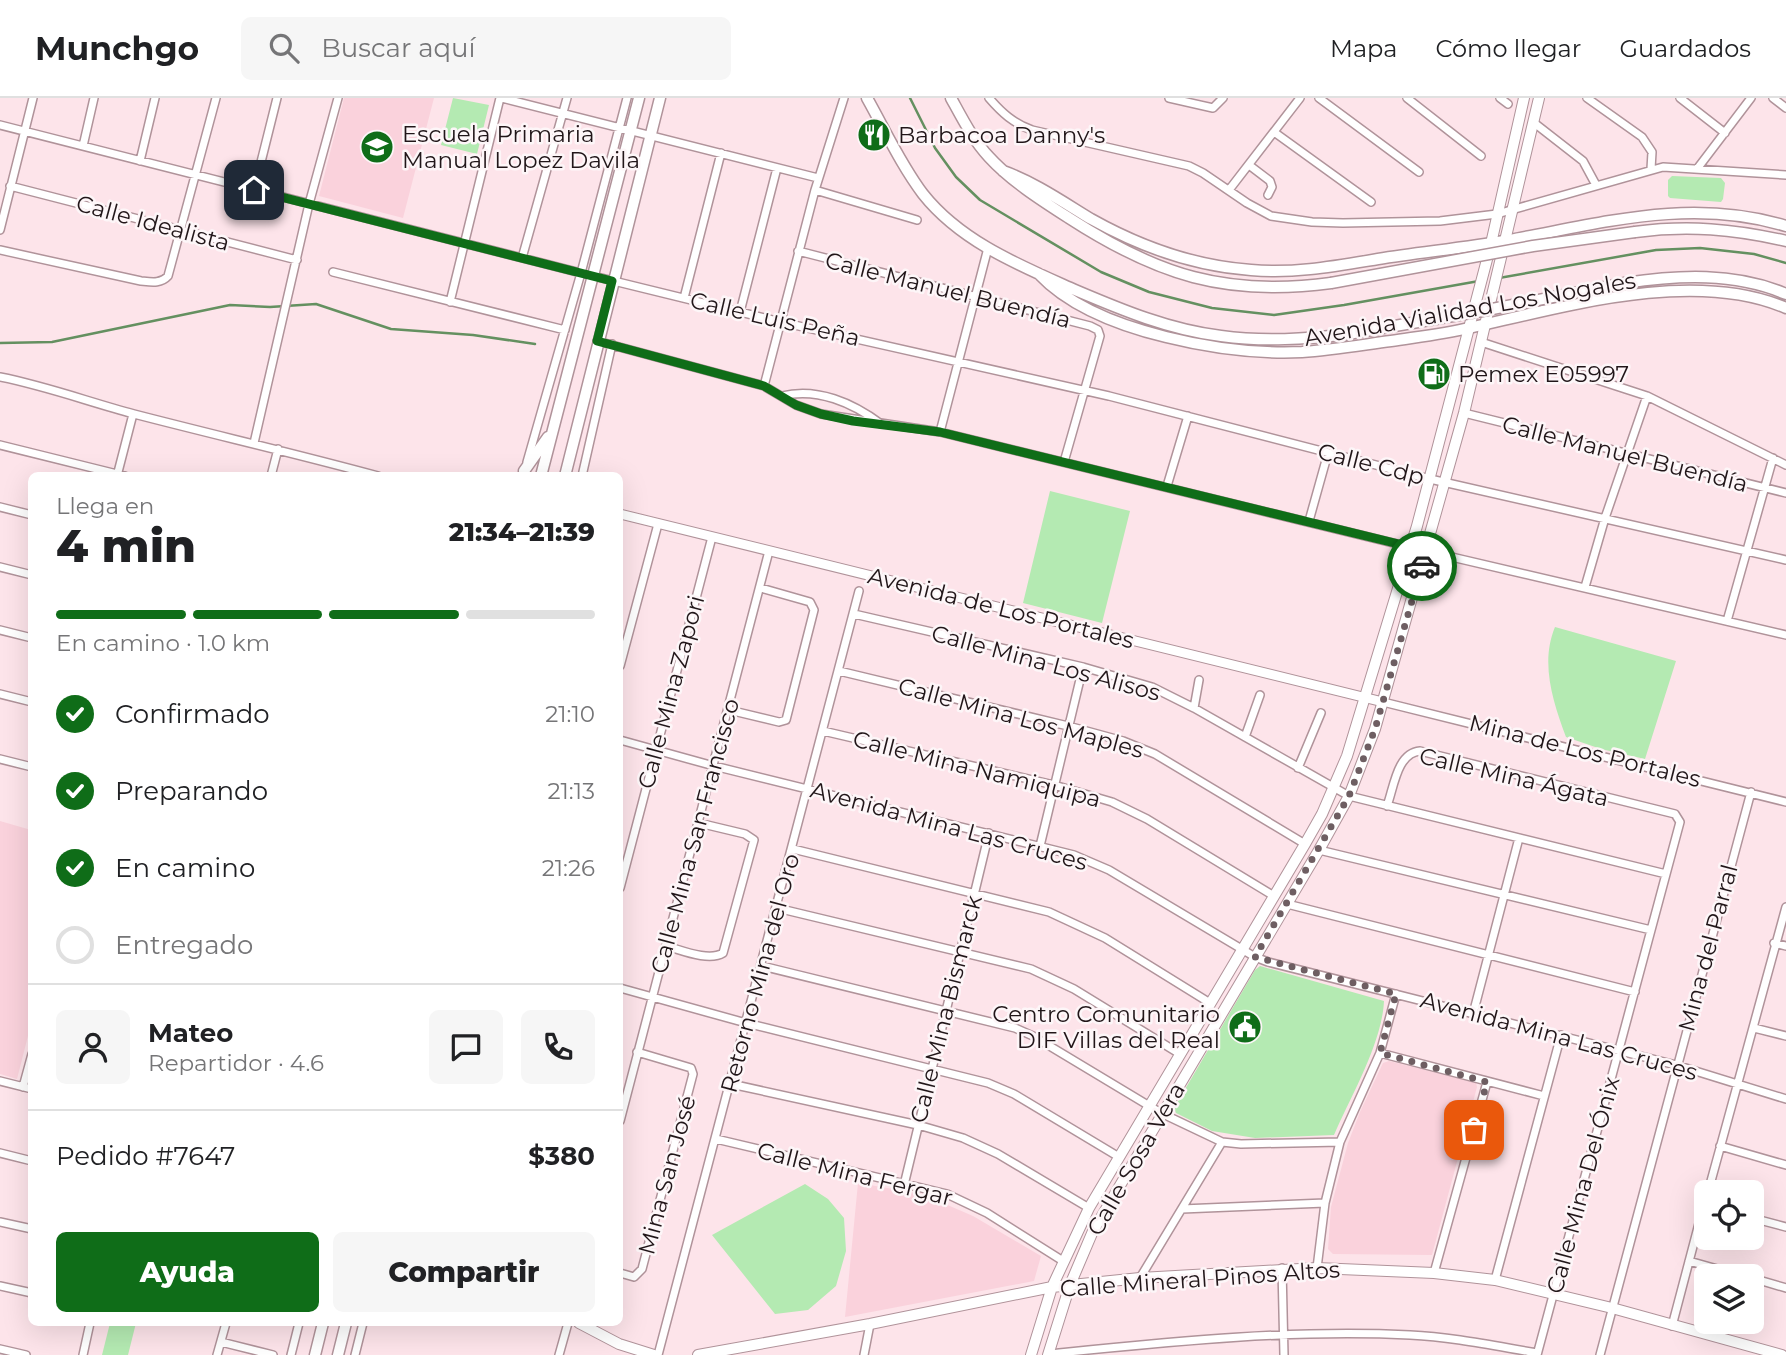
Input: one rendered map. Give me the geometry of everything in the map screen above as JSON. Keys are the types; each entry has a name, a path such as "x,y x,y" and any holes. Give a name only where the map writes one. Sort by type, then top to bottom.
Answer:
{"main road":[{"path":"542,472 593,276 625,130 639,98"},
{"path":"566,472 660,98"},
{"name":"Avenida Vialidad Los Nogales","path":"867,98 924,195 944,216 988,248 1039,274 1142,317 1174,327 1258,340 1303,339 1482,312 1668,277 1709,277 1744,282 1786,294"},
{"name":"Avenida Vialidad Los Nogales","path":"951,98 972,135 1003,171 1032,194 1094,235 1141,261 1196,278 1241,287 1280,288 1331,283 1520,248 1673,227 1720,230 1786,241"},
{"path":"1031,1355 1052,1287 1089,1208 1305,844 1347,756 1411,547 1453,394 1491,245 1524,98"},
{"name":"Calle Sosa Vera","path":"1048,1355 1070,1285 1093,1231 1349,796 1375,729 1446,482 1538,98"},
{"path":"1003,171 1022,178 1133,241 1169,255 1217,266 1273,272 1310,270 1504,244 1634,215 1672,212 1739,216 1786,226"},
{"path":"1039,274 1065,296 1107,318 1140,331 1240,350 1301,352 1470,328 1626,296 1673,291 1724,292 1786,308"},
{"path":"1453,394 1467,397"},
{"path":"525,472 553,429"},
{"name":"Calle Mineral Pinos Altos","path":"698,1355 723,1353 1052,1287 1140,1278 1317,1268 1434,1273 1495,1280 1612,1308 1782,1355"},
{"path":"315,1355 322,1326"},
{"path":"338,1355 345,1326"},
{"path":"585,1326 619,1344 656,1355"}],"street":[{"path":"0,230 33,98"},
{"path":"83,146 94,98"},
{"path":"140,161 155,98"},
{"path":"0,250 141,281 160,282 168,276 182,231 216,98"},
{"path":"254,190 277,98"},
{"path":"254,443 309,204 338,98"},
{"path":"450,302 501,98 818,178"},
{"path":"522,258 567,98"},
{"path":"525,472 625,130 627,98"},
{"path":"764,386 818,178 844,98"},
{"path":"989,98 1003,114 1032,130 1189,166 1271,216 1312,222 1395,223 1497,214 1663,167 1786,175"},
{"path":"1170,98 1213,108 1223,98"},
{"path":"1230,190 1300,98"},
{"path":"1319,98 1419,172"},
{"path":"1407,98 1481,156"},
{"path":"1500,98 1508,104"},
{"path":"1587,98 1642,137 1652,152 1651,169"},
{"path":"1680,98 1725,133"},
{"path":"1697,169 1751,98"},
{"path":"1773,98 1786,108"},
{"path":"1532,122 1583,161 1596,185"},
{"name":"Calle Luis Peña","path":"0,125 612,281 958,362"},
{"path":"1274,132 1371,202"},
{"path":"684,298 721,153"},
{"path":"1249,165 1270,181 1272,187 1268,195"},
{"path":"740,312 777,167"},
{"name":"Calle Idealista","path":"10,186 297,260"},
{"path":"815,190 917,220"},
{"path":"940,432 988,248"},
{"name":"Calle Manuel Buendía","path":"798,251 1090,326 1098,330 1100,336 1084,391"},
{"path":"333,272 565,330"},
{"path":"597,341 764,386 796,405 821,414 940,432 1426,551 1786,635"},
{"path":"1481,342 1647,396 1786,465"},
{"path":"583,472 612,344"},
{"name":"Calle Cdp","path":"958,362 1188,416 1430,479 1786,560"},
{"path":"0,377 31,383 133,414 363,472"},
{"path":"1064,462 1084,391"},
{"path":"782,396 793,393 815,394 841,401 881,424"},
{"path":"1585,587 1605,518 1647,396"},
{"name":"Calle Manuel Buendía","path":"1464,413 1786,493"},
{"path":"121,472 133,414"},
{"path":"1167,486 1188,416"},
{"path":"0,445 108,472"},
{"path":"272,472 278,449"},
{"path":"1309,521 1328,453"},
{"path":"1727,621 1773,458"},
{"path":"0,508 28,514"},
{"name":"Avenida de Los Portales","path":"623,515 1383,702"},
{"path":"623,655 658,524"},
{"name":"Calle Mina Zapori","path":"623,876 712,537"},
{"name":"Calle Mina San Francisco","path":"623,1109 769,551"},
{"path":"0,567 28,574"},
{"path":"729,710 781,722 786,720 814,607 810,602 761,588"},
{"name":"Retorno Mina del Oro","path":"656,1355 778,908 859,591"},
{"name":"Calle Mina Los Alisos","path":"854,614 1083,667 1152,687 1349,796 1666,874"},
{"path":"0,630 28,637"},
{"path":"1040,846 1083,667"},
{"name":"Calle Mina Los Maples","path":"839,671 1123,741 1155,754 1305,844"},
{"path":"1194,708 1199,680"},
{"path":"0,694 28,701"},
{"path":"1245,737 1260,695"},
{"name":"Mina de Los Portales","path":"1383,702 1786,802"},
{"path":"1298,768 1321,713"},
{"name":"Calle Mina Namiquipa","path":"823,731 1054,785 1112,802 1147,819 1273,897"},
{"name":"Avenida Mina Las Cruces","path":"623,741 808,790 1074,855 1109,870 1255,957 1620,1050 1786,1099"},
{"name":"Calle Mina Ágata","path":"1387,806 1404,759 1410,753 1420,751 1675,814"},
{"path":"0,759 28,766"},
{"name":"Mina del Parral","path":"1600,1355 1751,792"},
{"name":"Calle Mina Del Ónix","path":"1537,1354 1680,825 1675,814"},
{"path":"666,946 709,956 723,953 754,840 745,834 699,823"},
{"name":"Calle Mina Bismarck","path":"904,1185 989,833"},
{"path":"1473,1014 1519,838"},
{"path":"793,849 974,892 1069,919 1105,938 1210,1003"},
{"path":"1319,850 1651,930"},
{"path":"1287,904 1635,992"},
{"path":"1711,1180 1786,907"},
{"path":"778,908 1007,962 1053,978 1180,1054"},
{"path":"1774,943 1786,946"},
{"path":"762,966 993,1021 1033,1035 1161,1113 1222,1142 1340,1142"},
{"path":"623,989 746,1023 1002,1087 1119,1157"},
{"path":"1317,1268 1325,1203 1340,1142 1380,1053 1396,994"},
{"path":"1754,1028 1786,1036"},
{"path":"1495,1280 1561,1035"},
{"name":"Mina San José","path":"623,1274 634,1277 642,1269 693,1073 691,1069 637,1052"},
{"path":"1380,1053 1544,1096"},
{"path":"23,1087 28,1069"},
{"path":"0,1081 28,1088"},
{"path":"1434,1273 1487,1082"},
{"path":"731,1084 918,1125 980,1144 1089,1208"},
{"name":"Calle Mina Fergar","path":"716,1139 947,1194 1024,1235 1063,1261"},
{"path":"1140,1278 1222,1142"},
{"path":"1720,1146 1786,1165"},
{"path":"0,1153 28,1160"},
{"path":"1182,1209 1325,1203"},
{"path":"1764,1221 1786,1227"},
{"path":"0,1222 28,1228"},
{"path":"1672,1325 1694,1243"},
{"path":"1689,1261 1700,1264"},
{"path":"1282,1268 1284,1355"},
{"path":"1764,1282 1786,1288"},
{"path":"0,1286 28,1292"},
{"path":"864,1355 870,1324"},
{"path":"83,1355 89,1326"},
{"path":"217,1355 225,1326"},
{"path":"291,1355 298,1326"},
{"path":"355,1355 362,1326"},
{"path":"559,1355 567,1326"},
{"path":"1048,1355 1210,1338 1333,1333 1412,1335 1475,1342 1537,1354"},
{"path":"221,1342 272,1355"},
{"path":"0,1349 26,1355"}],"shaded area":[{"name":"Escuela Primaria Manual Lopez Davila","path":"344,98 434,98 403,218 319,196"},
{"path":"0,821 28,829 28,1036 17,1079 0,1074"},
{"path":"1389,1061 1476,1083 1477,1087 1432,1255 1333,1254 1328,1249 1331,1207 1348,1143 1383,1063"},
{"path":"858,1183 922,1194 973,1216 1041,1256 1034,1281 845,1317"}],"green space":[{"path":"453,98 489,105 477,154 441,145"},
{"path":"1672,176 1721,178 1725,183 1723,199 1721,202 1670,198 1668,180"},
{"path":"1050,491 1130,511 1102,623 1023,603"},
{"path":"1555,627 1676,661 1645,759 1601,749 1566,737 1553,696 1548,668"},
{"path":"1260,966 1384,1001 1372,1052 1334,1135 1255,1138 1212,1131 1176,1113 1174,1108 1255,970"},
{"path":"805,1184 828,1199 844,1218 846,1251 836,1286 808,1310 775,1314 712,1235"},
{"path":"109,1326 135,1326 128,1355 102,1355"}],"waterway":[{"path":"910,98 935,148 956,177 980,200 1101,272 1149,292 1212,308 1274,315 1479,281"},
{"path":"1499,278 1656,250 1700,248 1754,254 1786,263"},
{"path":"0,343 52,342 230,305 270,307 316,304 391,329 473,335 535,344"}],"way so far":[{"path":"1422,566 1375,729 1349,796 1255,957 1396,994 1380,1053 1487,1082 1474,1130"}],"place":[{"name":"Barbacoa Danny's","path":"874,135"},
{"name":"Escuela Primaria Manual Lopez Davila","path":"377,147"},
{"name":"Pemex E05997","path":"1434,374"},
{"name":"Centro Comunitario DIF Villas del Real","path":"1245,1027"}],"route":[{"path":"254,190 612,281 597,341 764,386 808,410 839,419 940,432 1411,547 1426,551 1422,566"}]}
